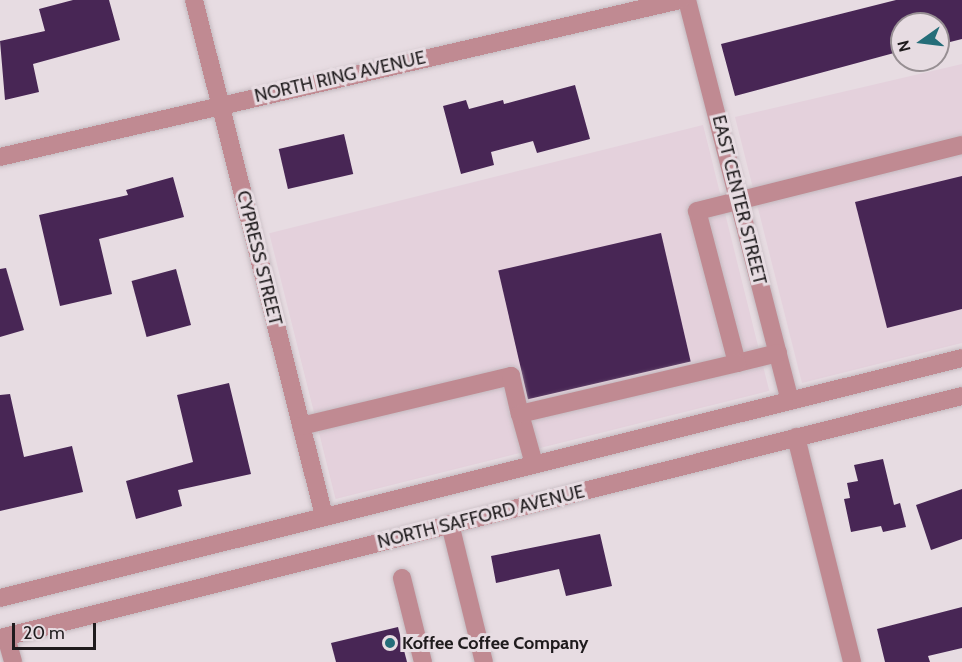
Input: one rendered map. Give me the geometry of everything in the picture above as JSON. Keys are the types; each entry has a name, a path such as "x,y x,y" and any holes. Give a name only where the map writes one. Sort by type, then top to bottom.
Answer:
{"street":[{"name":"CYPRESS STREET","path":"195,0 324,516"},
{"name":"NORTH RING AVENUE","path":"0,157 635,5 680,0"},
{"name":"EAST CENTER STREET","path":"687,0 790,401"},
{"path":"737,363 697,212 962,145"},
{"path":"520,414 778,353"},
{"path":"0,598 962,358"},
{"path":"301,426 511,376 534,464"},
{"name":"NORTH SAFFORD AVENUE","path":"3,637 962,396"},
{"path":"796,437 852,662"},
{"path":"450,524 479,661"},
{"path":"402,578 423,662"},
{"path":"3,637 13,662"}],"shaded area":[{"path":"962,64 962,343 802,383 735,117 928,72 950,72 950,67"},
{"path":"703,125 769,391 336,499 269,233"}],"building":[{"path":"73,0 109,0 120,40 33,64 39,92 5,100 0,41 45,31 39,9"},
{"path":"896,0 962,0 962,39 950,42 950,12 890,12 890,54 735,96 721,44"},
{"path":"575,85 590,139 537,153 533,141 491,152 494,165 461,174 443,106 466,100 469,109 503,100 504,104"},
{"path":"344,134 353,174 288,189 279,149"},
{"path":"962,176 962,309 887,328 855,202"},
{"path":"173,177 184,217 99,239 112,294 60,306 39,215 128,195 126,190"},
{"path":"661,233 691,362 528,399 498,271"},
{"path":"6,268 24,330 0,337 0,269"},
{"path":"176,269 191,325 147,337 132,281"},
{"path":"229,383 251,474 178,490 182,506 136,519 126,481 193,462 177,395"},
{"path":"10,394 24,457 72,446 83,492 0,511 0,395"},
{"path":"883,459 894,505 900,503 906,527 883,532 881,526 851,532 844,499 850,498 847,483 858,481 854,465"},
{"path":"962,489 962,539 931,550 916,505"},
{"path":"600,534 612,586 566,596 559,569 496,583 491,556"},
{"path":"962,607 962,648 928,656 930,662 885,662 877,629"},
{"path":"398,627 407,662 336,662 331,643"}],"place":[{"name":"Koffee Coffee Company","path":"390,643"}]}
